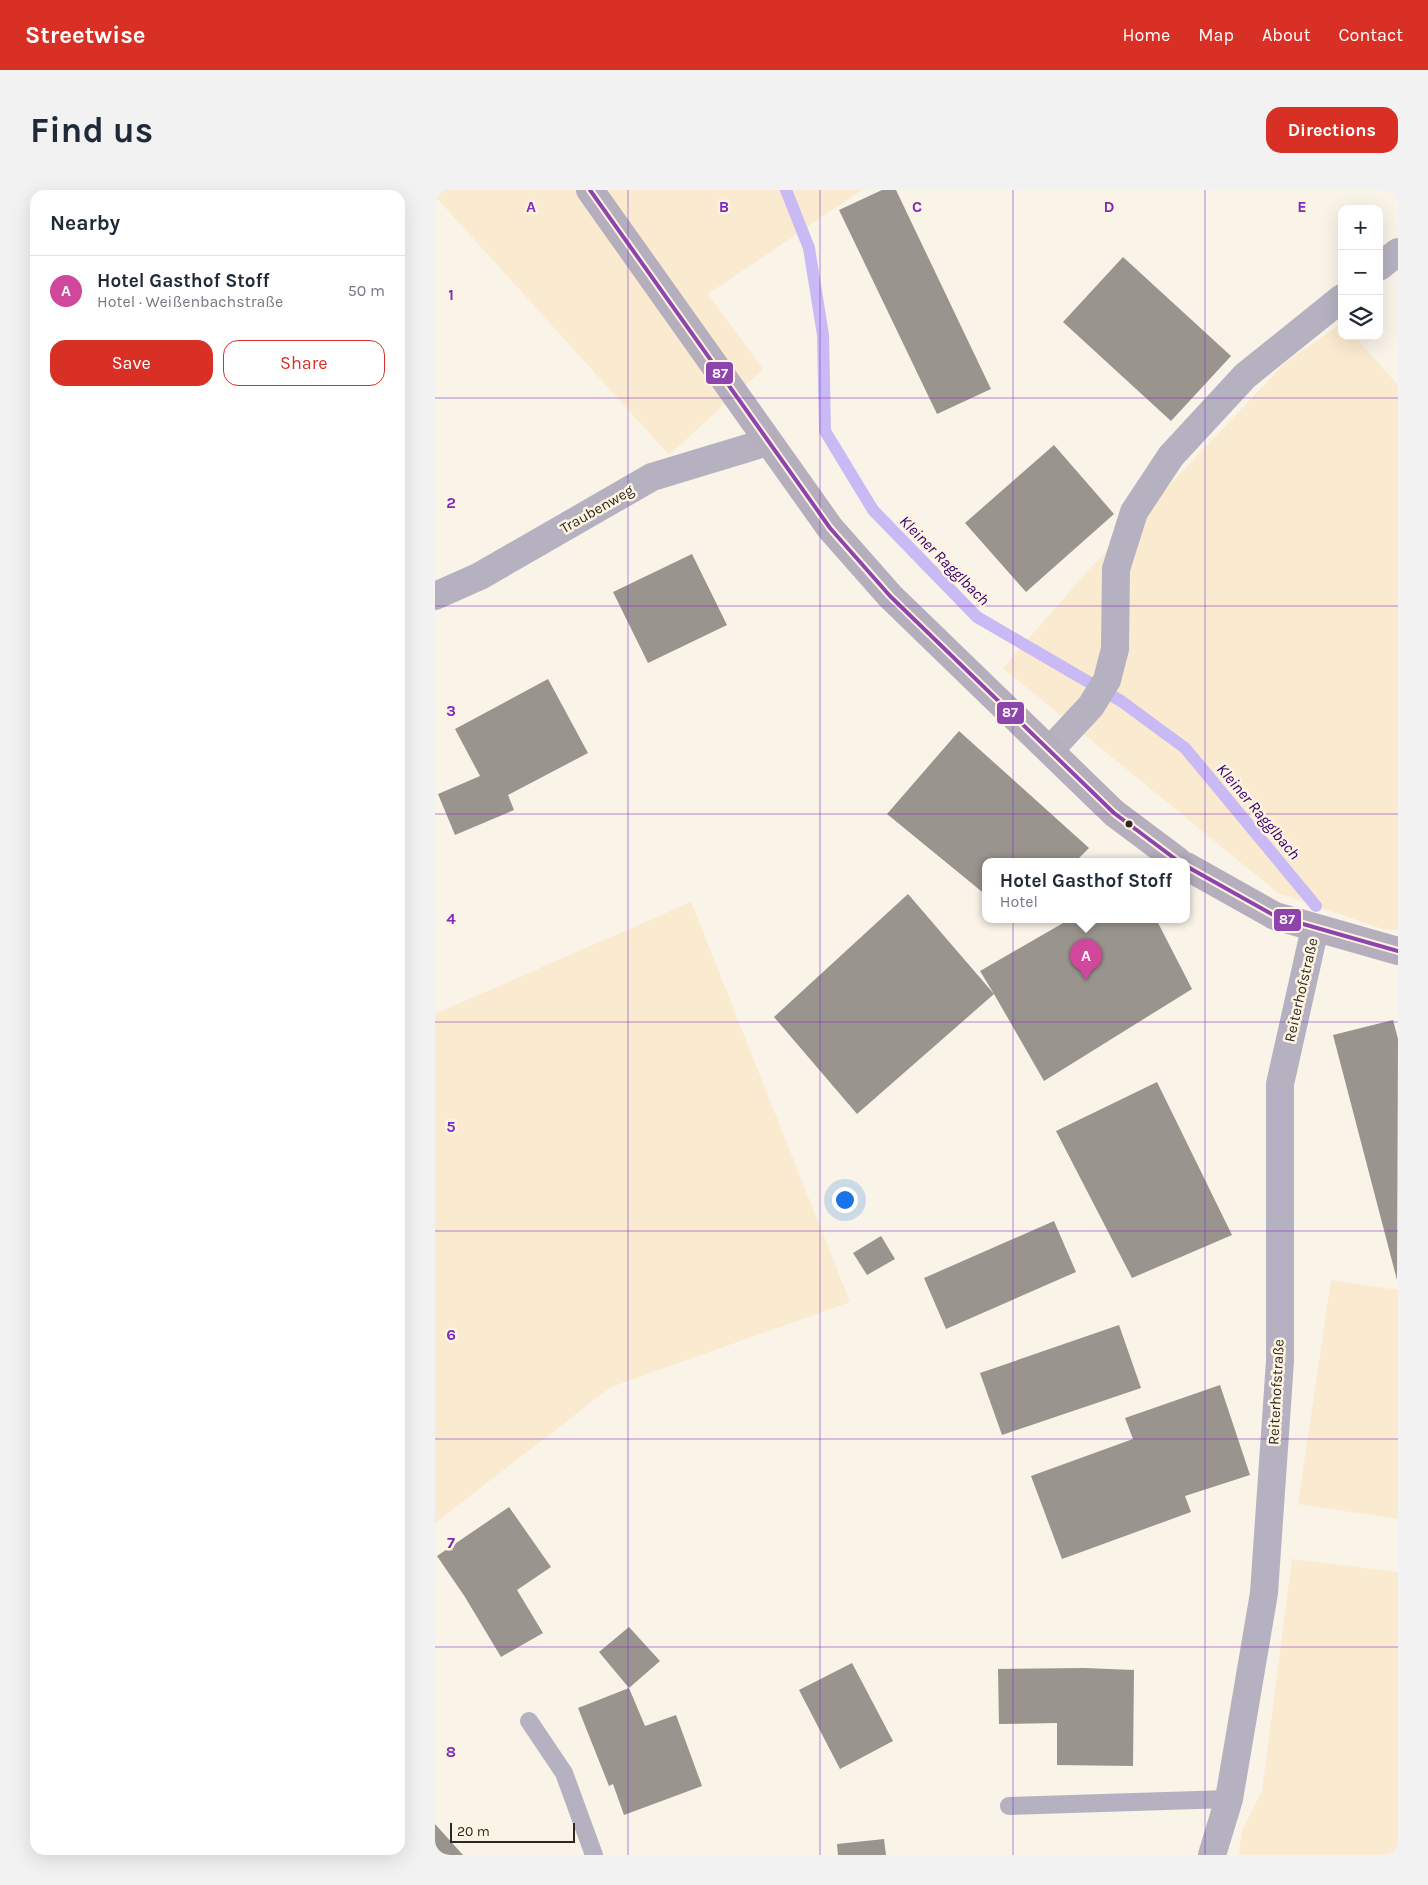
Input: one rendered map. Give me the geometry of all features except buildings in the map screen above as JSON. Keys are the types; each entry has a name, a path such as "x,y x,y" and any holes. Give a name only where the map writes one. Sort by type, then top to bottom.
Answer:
{"main road":[{"path":"590,190 830,528 890,596 1114,813 1174,858"},
{"path":"1190,868 1275,916 1398,951"}],"street":[{"path":"1383,264 1398,252"},
{"path":"1050,750 1091,706 1107,680 1115,649 1116,569 1134,512 1171,456 1245,376 1338,301"},
{"name":"Traubenweg","path":"435,596 480,576 652,477 768,442"},
{"name":"Reiterhofstraße","path":"1212,1855 1229,1799 1264,1583 1280,1360 1280,1084 1315,928"}],"lane":[{"path":"529,1722 564,1773 594,1855"},
{"path":"1009,1806 1229,1799"}],"shaded area":[{"path":"435,190 862,190 708,294 763,369 669,455 435,196"},
{"path":"1338,326 1338,340 1358,340 1398,385 1398,930 1383,929 1278,893 1003,668 1084,575 1285,363"},
{"path":"691,902 850,1302 611,1387 435,1523 435,1014"},
{"path":"1331,1280 1398,1290 1398,1519 1298,1504"},
{"path":"1292,1559 1398,1572 1398,1855 1239,1855 1242,1831 1262,1791"}],"waterway":[{"name":"Kleiner Ragglbach","path":"786,190 809,248 823,335 825,431 873,510 977,617 1121,701 1185,748 1316,906"}],"transit line":[{"name":"87","path":"590,190 830,528 890,596 1114,813 1174,858"},
{"name":"87","path":"1190,868 1275,916 1398,951"}],"place":[{"name":"Hotel Gasthof Stoff","path":"1086,980"}]}
